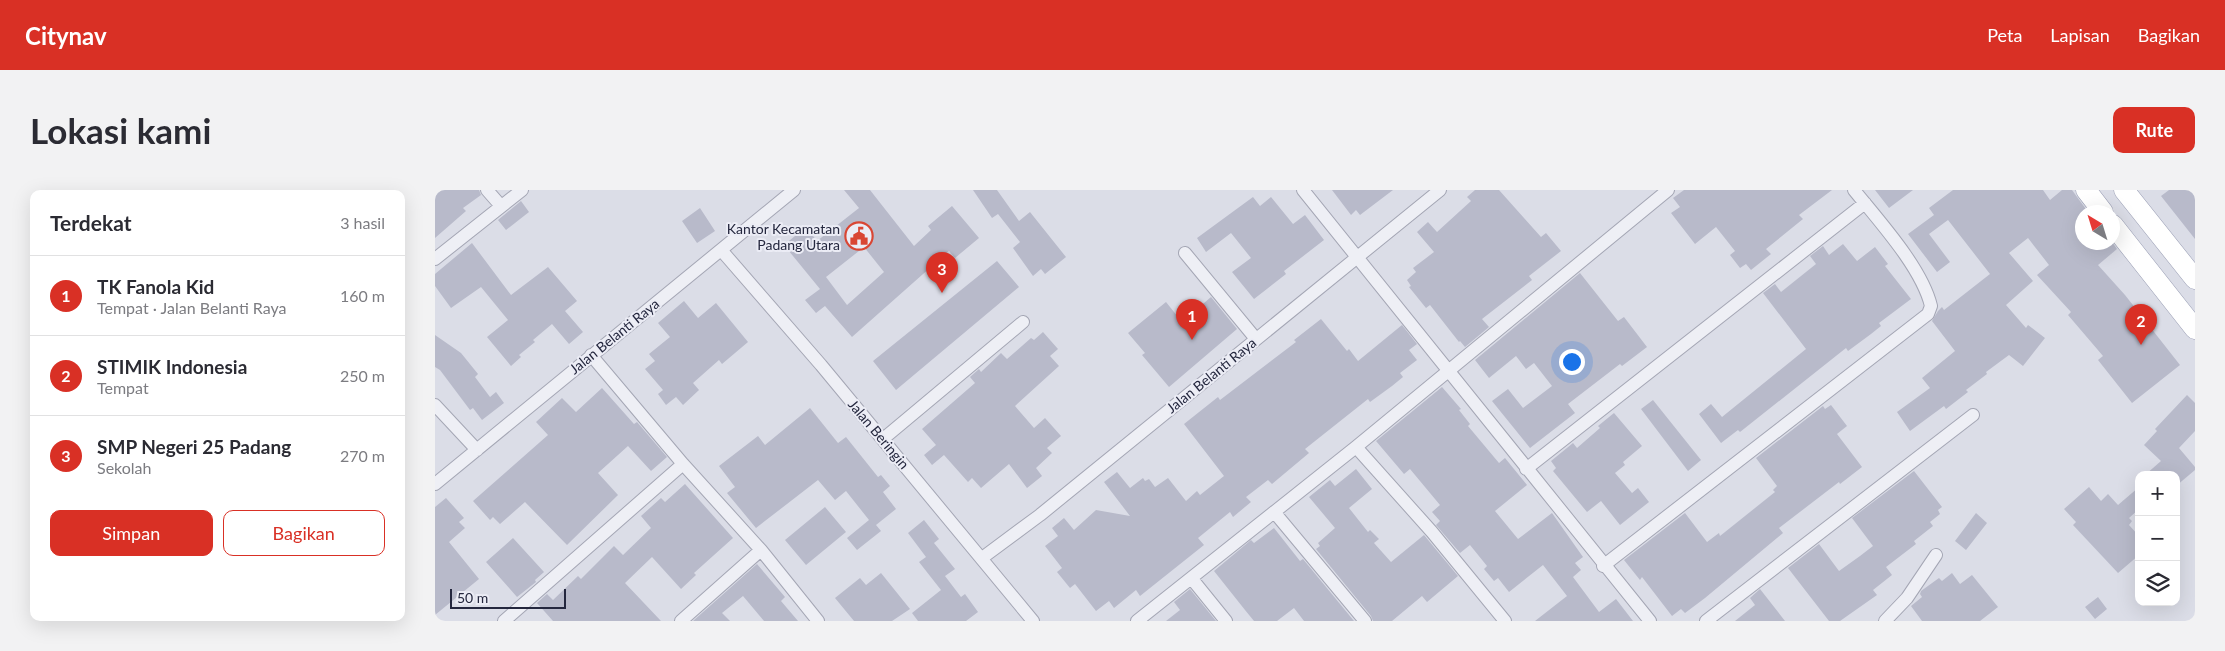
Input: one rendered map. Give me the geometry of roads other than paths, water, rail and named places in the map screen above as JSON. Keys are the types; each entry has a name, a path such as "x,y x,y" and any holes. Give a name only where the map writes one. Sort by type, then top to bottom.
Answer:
{"main road":[{"path":"2086,190 2098,205"},
{"path":"2124,190 2195,279"},
{"path":"2120,234 2195,329"}],"street":[{"path":"487,190 501,206"},
{"path":"435,259 522,190"},
{"name":"Jalan Belanti Raya","path":"435,484 591,355 722,251 794,190"},
{"path":"1303,190 1649,621"},
{"name":"Jalan Belanti Raya","path":"982,558 1040,515 1440,190"},
{"path":"1137,621 1356,448 1448,369 1668,190"},
{"path":"1603,566 1928,314 1931,306 1923,284 1907,259 1854,190"},
{"path":"1526,469 1865,203"},
{"name":"Jalan Beringin","path":"722,251 883,440 1033,621"},
{"path":"1185,253 1256,338"},
{"path":"883,440 1023,322"},
{"path":"591,355 683,464 761,550 818,621"},
{"path":"435,405 477,450"},
{"path":"1706,621 1973,415"},
{"path":"1356,448 1432,532 1505,621"},
{"path":"504,621 683,464"},
{"path":"1275,513 1365,621"},
{"path":"681,621 761,550"},
{"path":"1885,621 1907,598 1936,555"},
{"path":"1191,579 1226,621"}],"place":[{"name":"Kantor Kecamatan Padang Utara","path":"859,236"},
{"name":"SMP Negeri 25 Padang","path":"942,293"},
{"name":"TK Fanola Kid","path":"1192,340"},
{"name":"STIMIK Indonesia","path":"2141,345"}]}
